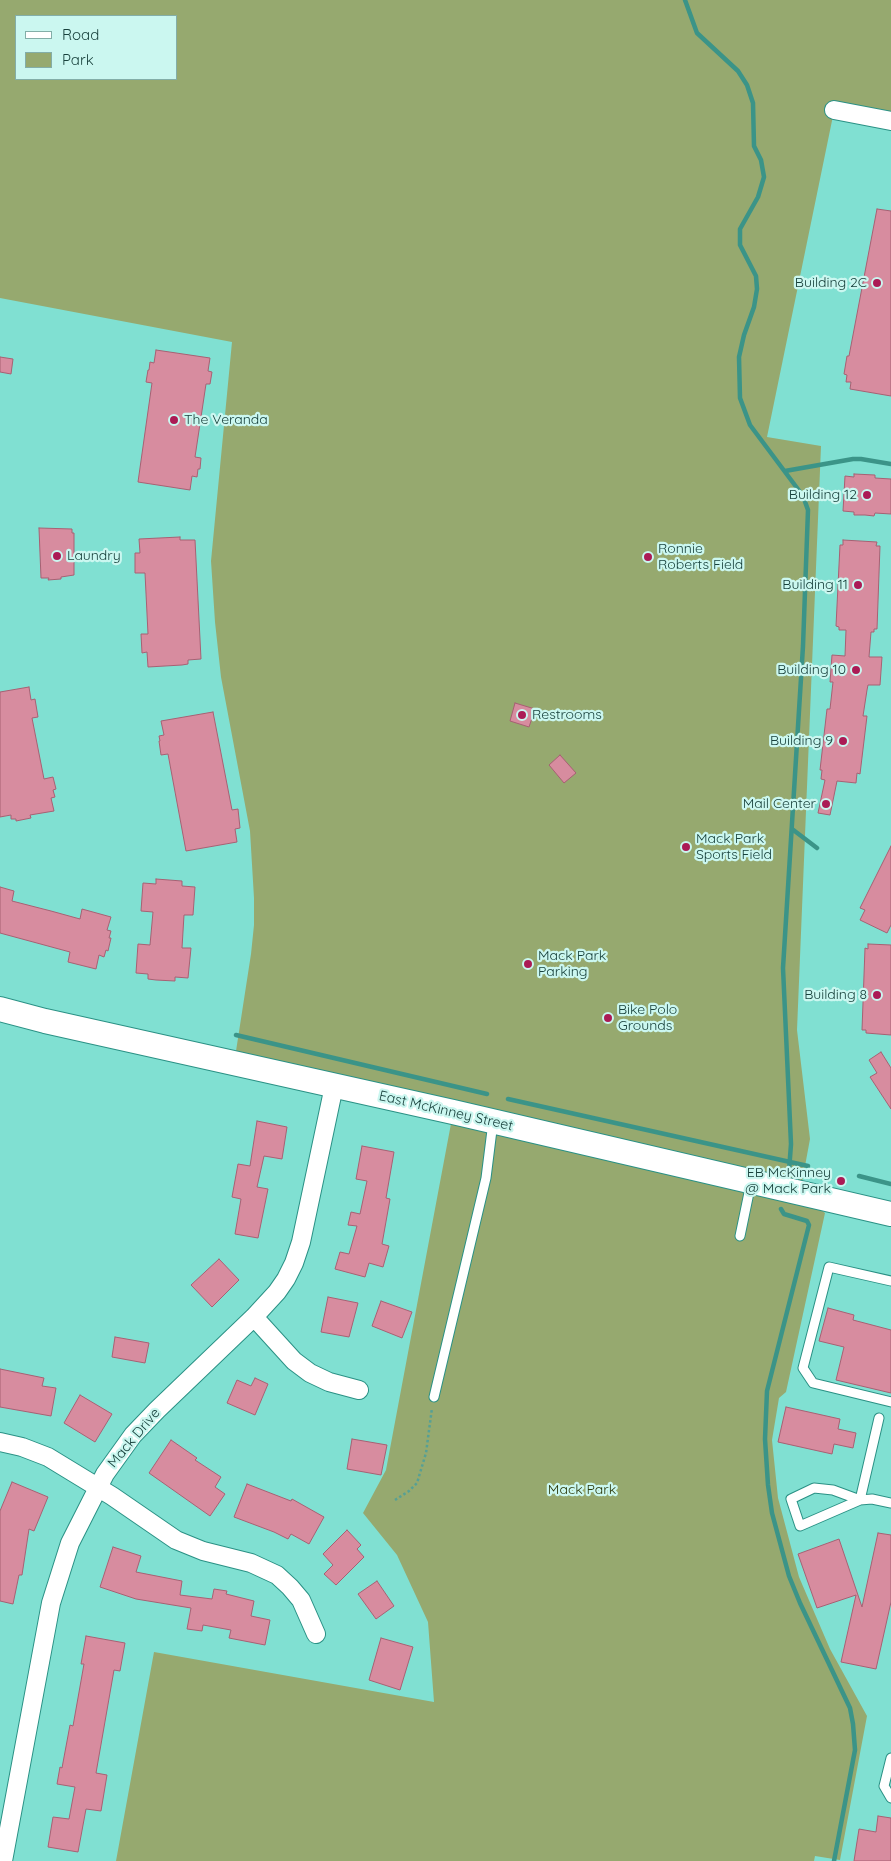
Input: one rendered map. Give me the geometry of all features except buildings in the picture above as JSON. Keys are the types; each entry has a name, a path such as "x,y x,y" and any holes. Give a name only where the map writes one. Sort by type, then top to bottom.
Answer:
{"main road":[{"name":"East McKinney Street","path":"0,1009 45,1021 891,1214"}],"street":[{"path":"834,110 891,121"},
{"name":"Mack Drive","path":"3,1861 51,1603 70,1543 98,1487 122,1448 144,1422 254,1317 277,1292 294,1263 334,1086"},
{"path":"254,1317 302,1368 318,1378 359,1390"},
{"path":"0,1442 22,1447 48,1457 98,1487 176,1540 202,1551 251,1563 277,1575 301,1600 316,1634"}],"lane":[{"path":"434,1397 486,1178 493,1122"},
{"path":"740,1236 751,1182"},
{"path":"891,1281 829,1266 803,1368 813,1383 891,1402"},
{"path":"860,1500 880,1418"},
{"path":"860,1500 834,1490 814,1488 791,1499 800,1526 860,1500 872,1499 891,1503"},
{"path":"891,1758 884,1786 891,1798"}],"path":[{"path":"395,1500 409,1491 416,1483 423,1468 434,1397"}],"green space":[{"name":"Mack Park","path":"0,0 891,0 891,121 834,111 767,437 821,446 797,1030 810,1139 800,1193 825,1213 786,1392 779,1398 772,1440 778,1498 799,1577 830,1649 867,1716 840,1860 815,1856 814,1861 116,1861 154,1652 434,1702 428,1622 397,1555 363,1513 386,1470 453,1113 234,1064 251,954 254,898 250,831 221,677 211,561 232,342 0,298"}],"waterway":[{"path":"685,0 697,33 738,71 747,85 753,103 754,146 761,160 764,177 758,197 740,229 740,245 756,276 757,289 754,307 744,335 739,357 740,398 750,425 803,496 808,510 803,646 783,968 791,1144 789,1171"},
{"path":"785,471 853,459 891,464"},
{"path":"792,829 817,848"},
{"path":"236,1035 487,1094"},
{"path":"508,1099 808,1166"},
{"path":"859,1176 891,1184"},
{"path":"781,1209 784,1214 807,1221 809,1225 767,1391 765,1439 768,1485 772,1513 789,1576 850,1708 853,1724 855,1750 834,1861"}],"place":[{"name":"Building 2C","path":"877,283"},
{"name":"The Veranda","path":"174,420"},
{"name":"Building 12","path":"867,495"},
{"name":"Laundry","path":"57,556"},
{"name":"Ronnie Roberts Field","path":"648,557"},
{"name":"Building 11","path":"858,585"},
{"name":"Building 10","path":"856,670"},
{"name":"Restrooms","path":"522,715"},
{"name":"Building 9","path":"843,741"},
{"name":"Mail Center","path":"826,804"},
{"name":"Mack Park Sports Field","path":"686,847"},
{"name":"Mack Park Parking","path":"528,964"},
{"name":"Building 8","path":"877,995"},
{"name":"Bike Polo Grounds","path":"608,1018"},
{"name":"EB McKinney @ Mack Park","path":"841,1181"}]}
